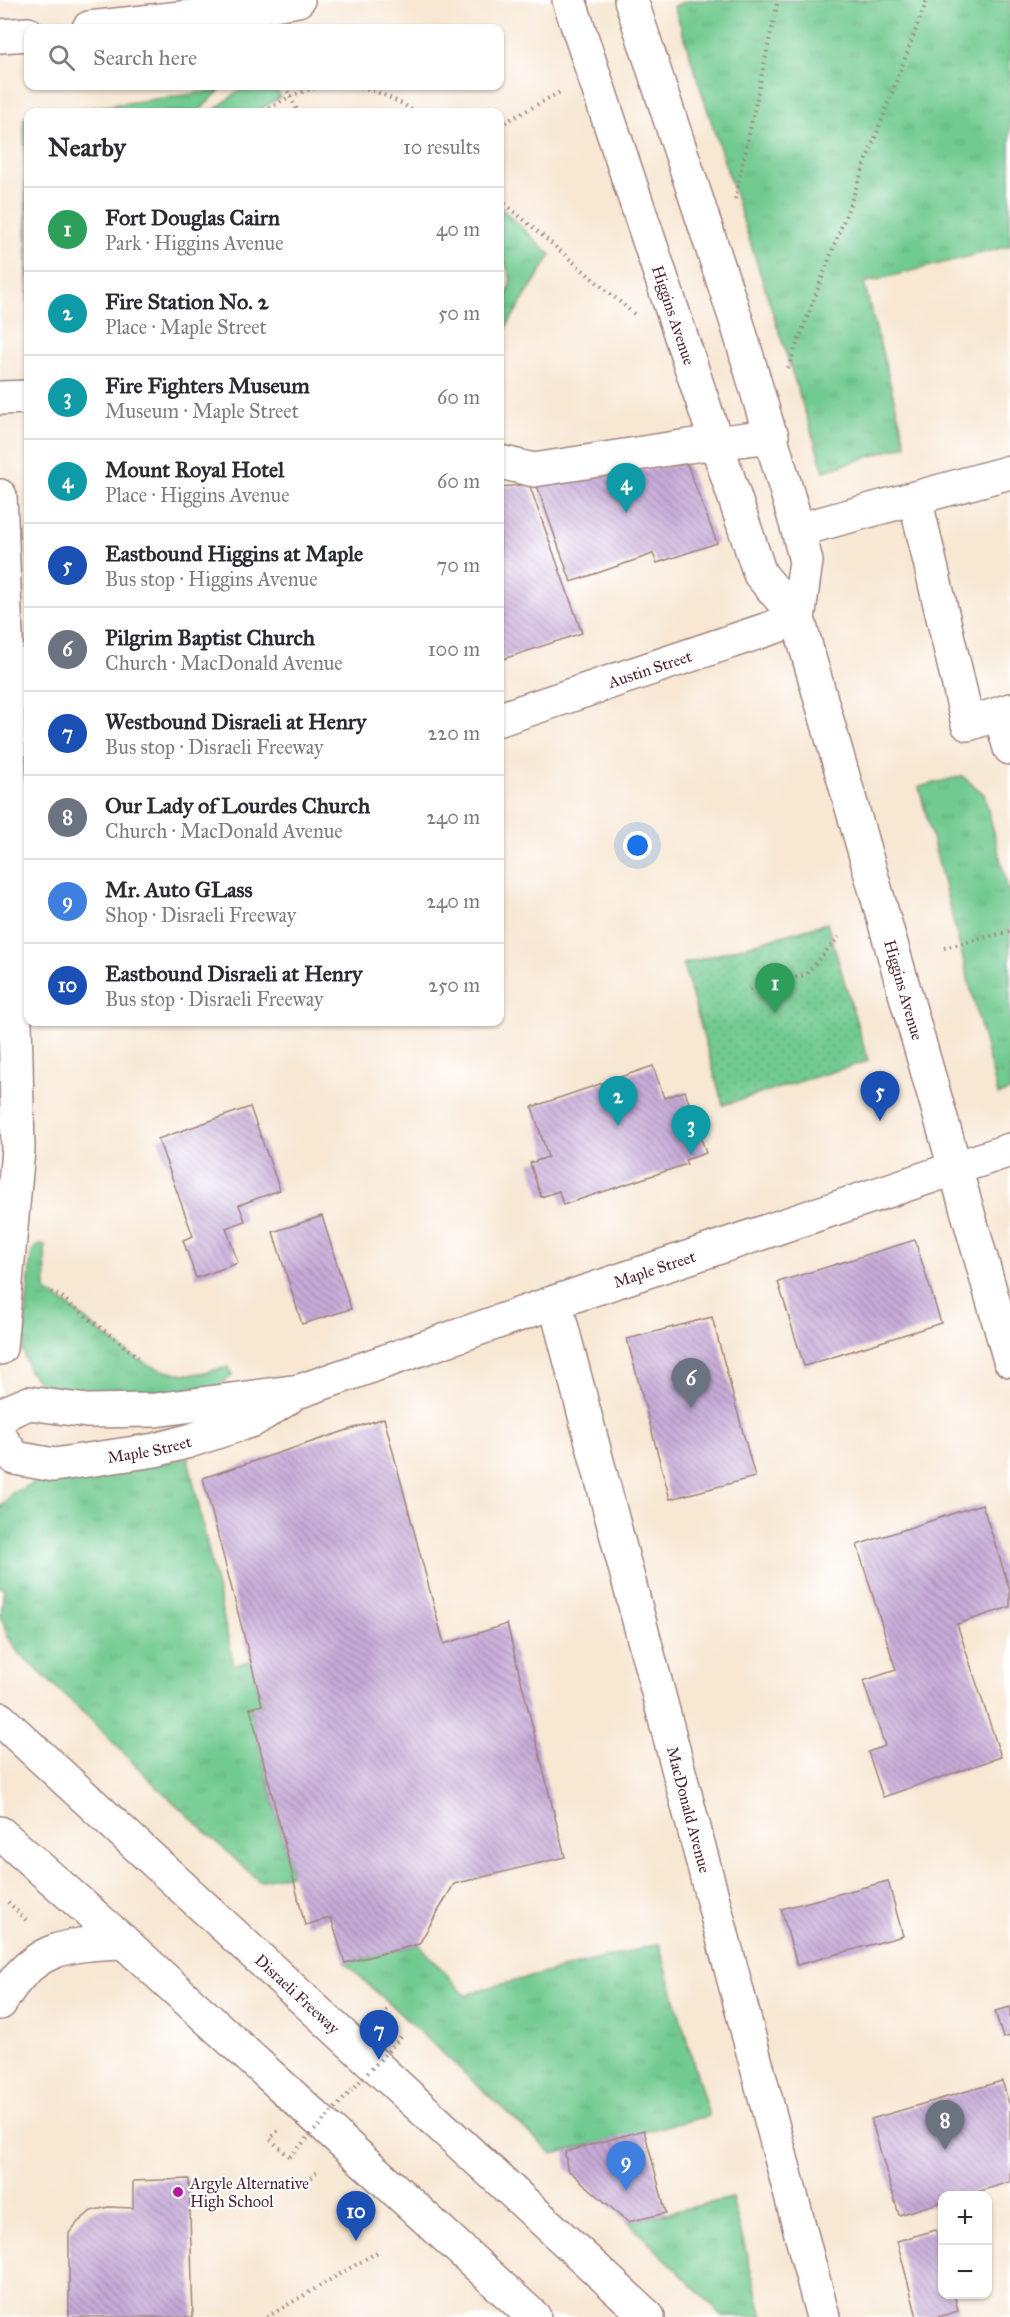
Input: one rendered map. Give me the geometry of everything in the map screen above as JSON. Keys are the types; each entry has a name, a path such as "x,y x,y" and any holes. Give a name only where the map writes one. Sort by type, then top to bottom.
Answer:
{"main road":[{"path":"126,24 208,15 298,0"},
{"name":"Higgins Avenue","path":"569,0 760,574 798,619"},
{"name":"Higgins Avenue","path":"631,0 772,436 806,561 798,619 1010,1360"},
{"path":"0,36 24,34"},
{"path":"0,398 24,397"},
{"path":"504,463 534,470 772,436"},
{"path":"798,530 1010,472"},
{"path":"0,496 11,640 18,1150 8,1188 0,1348"},
{"path":"915,498 968,724 1005,712 1010,748"},
{"name":"Austin Street","path":"504,717 798,619"},
{"name":"Maple Street","path":"0,1419 10,1411 29,1404 87,1411 155,1410 300,1391 555,1302 1010,1150"},
{"name":"MacDonald Avenue","path":"555,1302 823,2317"},
{"name":"Maple Street","path":"0,1437 15,1458 54,1465 144,1451 189,1441 253,1420 300,1391"},
{"name":"Disraeli Freeway","path":"0,1719 648,2317"},
{"path":"0,1833 124,1942 534,2317"},
{"path":"0,2003 19,1974 47,1954 63,1947 80,1944 124,1942"}],"path":[{"path":"734,200 778,0"},
{"path":"787,372 927,0"},
{"path":"287,90 296,108"},
{"path":"270,108 289,95 311,90"},
{"path":"371,90 409,108"},
{"path":"504,123 562,91"},
{"path":"504,203 643,321"},
{"path":"944,948 1010,931"},
{"path":"749,988 805,975 839,937"},
{"path":"51,1292 63,1298 138,1357"},
{"path":"8,1902 35,1929"},
{"path":"277,2131 270,2139 290,2157 401,2037"},
{"path":"307,2182 319,2169 311,2162"},
{"path":"267,2317 379,2251"}],"green space":[{"path":"690,0 1010,0 1010,246 864,283 906,445 824,471 674,6"},
{"path":"220,90 202,108 91,108"},
{"path":"240,90 277,90 280,97 263,108 217,108"},
{"path":"504,211 551,255 504,331 504,295 507,294 509,287 509,271 504,260"},
{"path":"962,776 984,794 1010,897 1010,1091 998,1095 919,787"},
{"path":"827,923 868,1061 723,1105 683,964"},
{"path":"45,1245 46,1291 64,1302 132,1356 151,1366 170,1372 192,1374 229,1367 232,1376 217,1387 157,1392 62,1393 40,1384 29,1371 23,1351 31,1257 34,1248"},
{"path":"188,1458 234,1665 251,1661 262,1705 250,1709 292,1874 259,1881 157,1787 89,1718 17,1651 7,1635 1,1616 4,1589 0,1588 0,1508 12,1493 44,1478"},
{"path":"419,1944 466,1996 479,1990 659,1944 709,2116 552,2154 345,1963"},
{"path":"732,2198 763,2317 724,2317 628,2222"}],"building":[{"path":"687,464 717,543 657,563 653,554 571,582 536,483"},
{"path":"529,484 582,633 504,659 504,487"},
{"path":"653,1066 664,1098 685,1091 706,1153 685,1160 687,1164 563,1205 559,1191 541,1197 530,1163 548,1157 532,1107"},
{"path":"250,1107 280,1190 239,1205 245,1221 226,1228 238,1263 196,1278 183,1240 193,1236 158,1139"},
{"path":"322,1216 351,1309 302,1324 273,1232"},
{"path":"915,1240 941,1323 804,1366 778,1282"},
{"path":"712,1317 755,1477 670,1499 627,1339"},
{"path":"384,1418 444,1644 507,1624 565,1857 454,1884 419,1944 345,1963 331,1918 305,1925 250,1708 262,1705 203,1478"},
{"path":"982,1504 1010,1590 1010,1607 957,1624 1001,1757 883,1797 868,1752 885,1746 863,1681 896,1670 857,1545"},
{"path":"888,1881 903,1936 797,1965 781,1909"},
{"path":"1010,2007 1010,2036 1003,2038 995,2011"},
{"path":"1002,2081 1010,2106 1010,2182 980,2191 938,2191 938,2203 899,2215 871,2119"},
{"path":"644,2130 666,2213 628,2222 567,2169 565,2152"},
{"path":"189,2179 193,2317 69,2317 69,2233 78,2222 91,2211 108,2207 133,2208 133,2181"},
{"path":"936,2230 938,2299 955,2299 958,2311 938,2317 917,2317 897,2241"}],"place":[{"name":"Mount Royal Hotel","path":"626,513"},
{"name":"Fort Douglas Cairn","path":"775,1013"},
{"name":"Eastbound Higgins at Maple","path":"880,1121"},
{"name":"Fire Station No. 2","path":"618,1126"},
{"name":"Fire Fighters Museum","path":"691,1155"},
{"name":"Pilgrim Baptist Church","path":"691,1408"},
{"name":"Westbound Disraeli at Henry","path":"379,2060"},
{"name":"Our Lady of Lourdes Church","path":"945,2150"},
{"name":"Mr. Auto GLass","path":"626,2191"},
{"name":"Argyle Alternative High School","path":"178,2192"},
{"name":"Eastbound Disraeli at Henry","path":"356,2241"}]}
